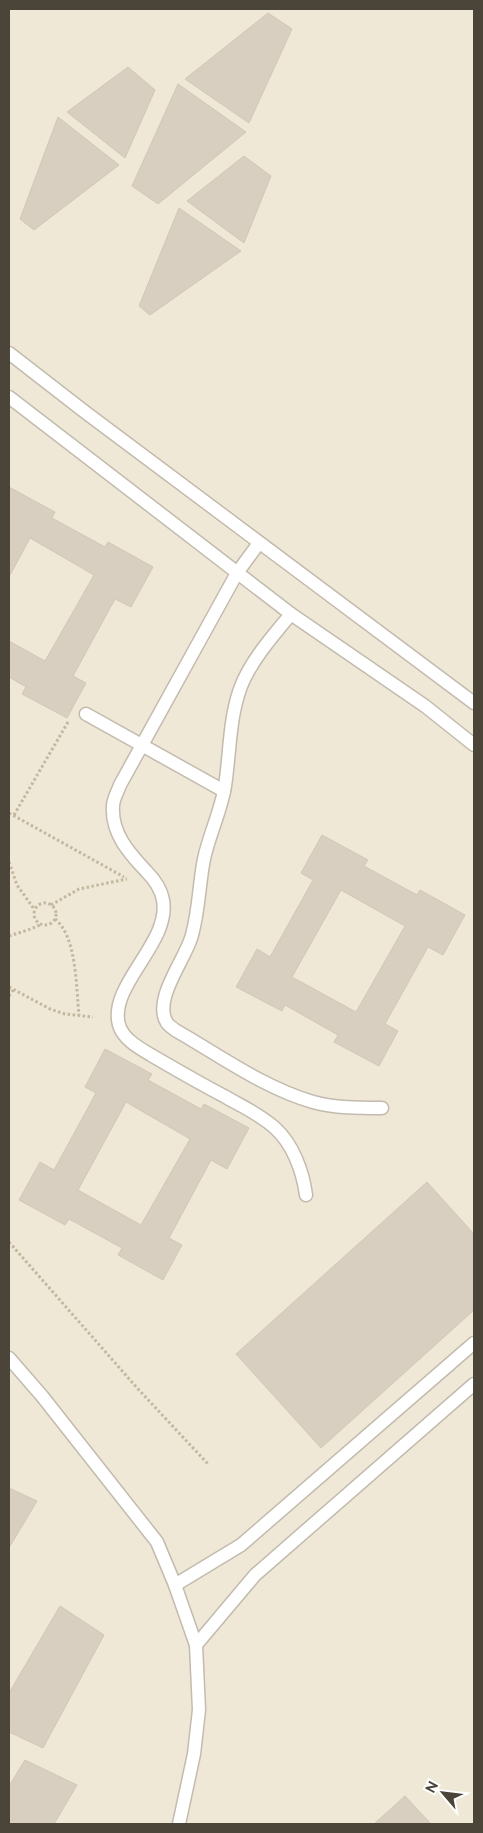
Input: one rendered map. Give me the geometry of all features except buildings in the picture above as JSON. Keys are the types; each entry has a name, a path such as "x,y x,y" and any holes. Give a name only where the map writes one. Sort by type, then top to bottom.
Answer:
{"lane":[{"path":"9,353 474,703"},
{"path":"9,397 236,573 291,614 425,706 474,745"},
{"path":"259,543 236,573 120,785 113,805 114,825 125,847 156,882 163,899 164,916 158,933 117,1008 119,1026 133,1044 176,1070 257,1114 276,1129 294,1153 304,1179 306,1195"},
{"path":"291,614 262,649 240,687 233,716 230,756 224,791 204,858 192,934 186,954 164,995 163,1006 166,1022 175,1030 265,1082 314,1102 344,1108 382,1108"},
{"path":"86,714 224,791"},
{"path":"175,1585 241,1545 474,1343"},
{"path":"9,1358 42,1396 157,1542 175,1585 196,1645 199,1710 194,1754 179,1824"},
{"path":"196,1645 256,1576 474,1384"}],"path":[{"path":"14,815 70,719"},
{"path":"9,813 134,882"},
{"path":"9,862 17,885 34,909 35,920 40,925"},
{"path":"51,905 79,889 127,879"},
{"path":"9,936 40,925 51,924 55,918 56,911 51,905 44,903 36,906 34,909"},
{"path":"55,918 62,924 70,945 75,970 79,1015"},
{"path":"9,987 50,1009 65,1014 93,1017"},
{"path":"9,996 13,990"},
{"path":"9,1242 138,1389 208,1464"}],"shaded area":[{"path":"9,9 474,9 474,1824 9,1824"}]}
